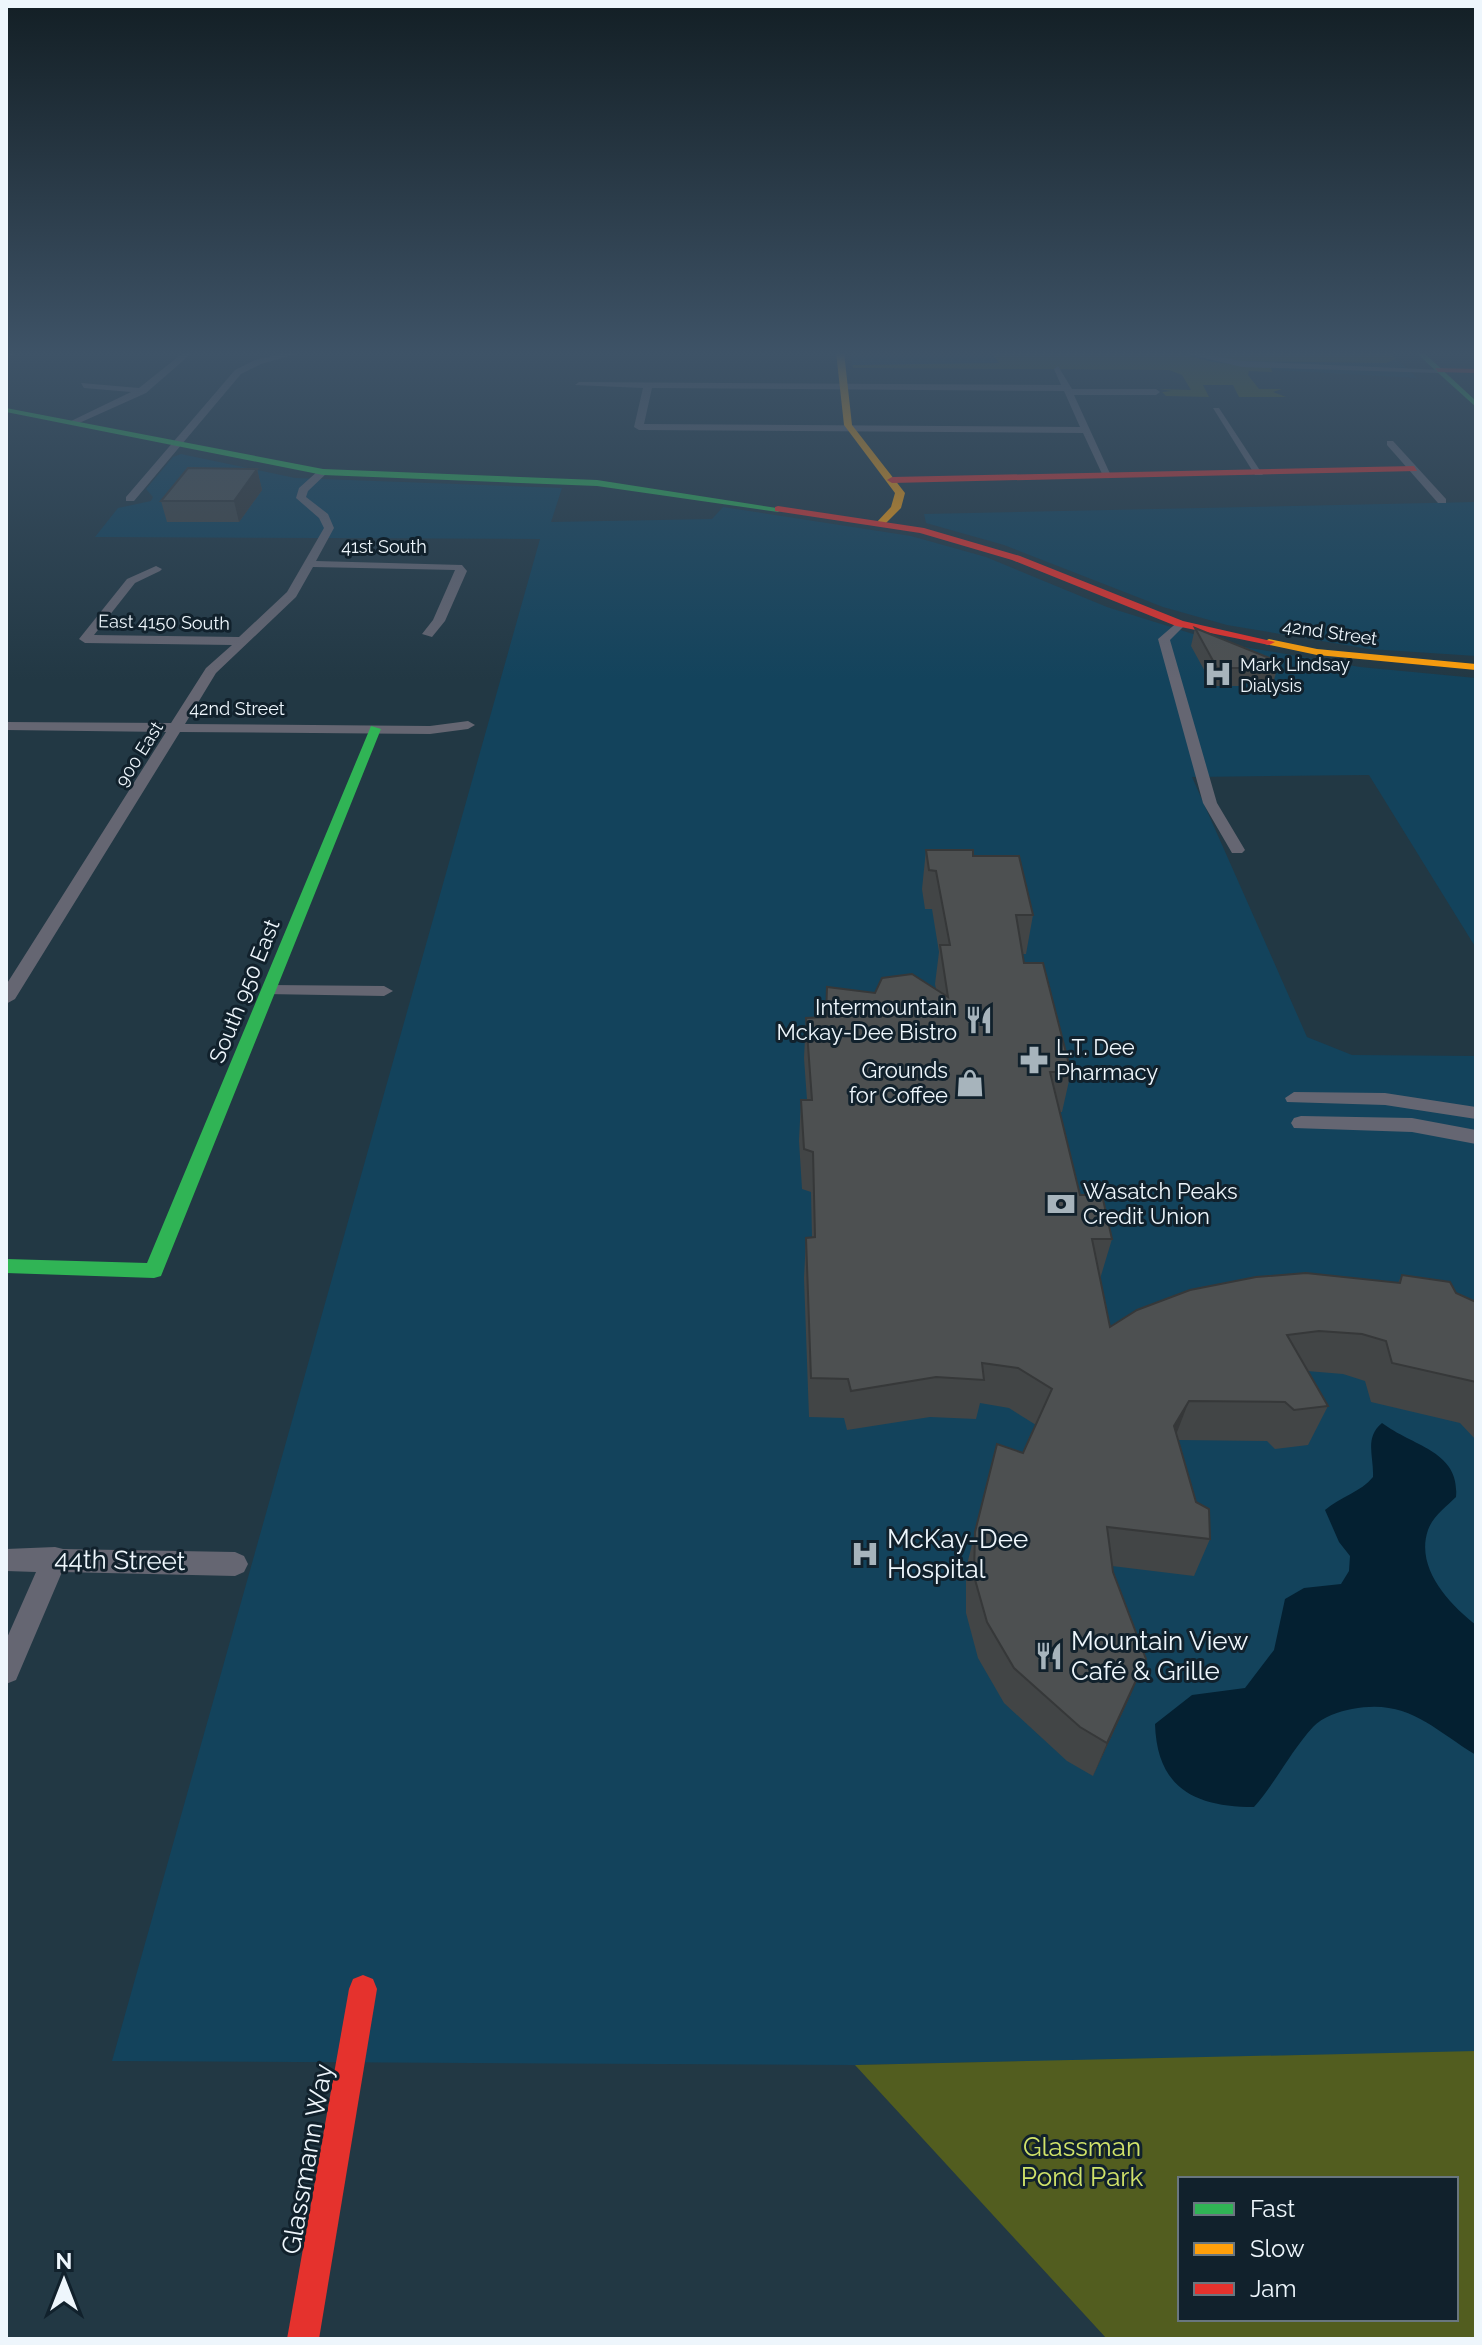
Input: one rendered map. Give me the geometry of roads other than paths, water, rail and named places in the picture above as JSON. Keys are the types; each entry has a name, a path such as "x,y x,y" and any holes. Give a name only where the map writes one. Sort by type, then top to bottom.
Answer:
{"street":[{"path":"130,499 162,461"},
{"name":"42nd Street","path":"270,461 323,472 561,480 881,523 921,530 1016,558 1180,624 1317,652 1476,667"},
{"path":"876,461 899,488 900,500 881,523"},
{"path":"1102,461 1108,476"},
{"path":"1251,461 1259,473"},
{"path":"1407,461 1442,501"},
{"path":"892,480 1414,469"},
{"name":"900 East","path":"6,999 211,671 292,594 329,528 324,516 301,498 303,490 323,472"},
{"name":"41st South","path":"309,564 458,567 461,571 439,621 428,634"},
{"name":"East 4150 South","path":"156,569 131,581 85,639 242,641"},
{"path":"1180,624 1164,639 1210,803 1237,850"},
{"name":"42nd Street","path":"6,726 375,729 468,725"},
{"name":"South 950 East","path":"6,1266 154,1271 375,729"},
{"path":"271,990 384,991"},
{"path":"1294,1098 1385,1099 1476,1113"},
{"path":"1301,1123 1412,1125 1476,1137"},
{"path":"6,1671 55,1558"},
{"name":"44th Street","path":"6,1560 55,1558 235,1564"},
{"name":"Glassmann Way","path":"303,2339 363,1989"}],"place":[{"name":"Mark Lindsay Dialysis","path":"1218,674"},
{"name":"Intermountain Mckay-Dee Bistro","path":"979,1020"},
{"name":"L.T. Dee Pharmacy","path":"1034,1060"},
{"name":"Grounds for Coffee","path":"970,1083"},
{"name":"Wasatch Peaks Credit Union","path":"1061,1204"},
{"name":"McKay-Dee Hospital","path":"865,1554"},
{"name":"Mountain View Café & Grille","path":"1049,1656"}],"park label":[{"name":"Glassman Pond Park","path":"1082,2162"}]}
